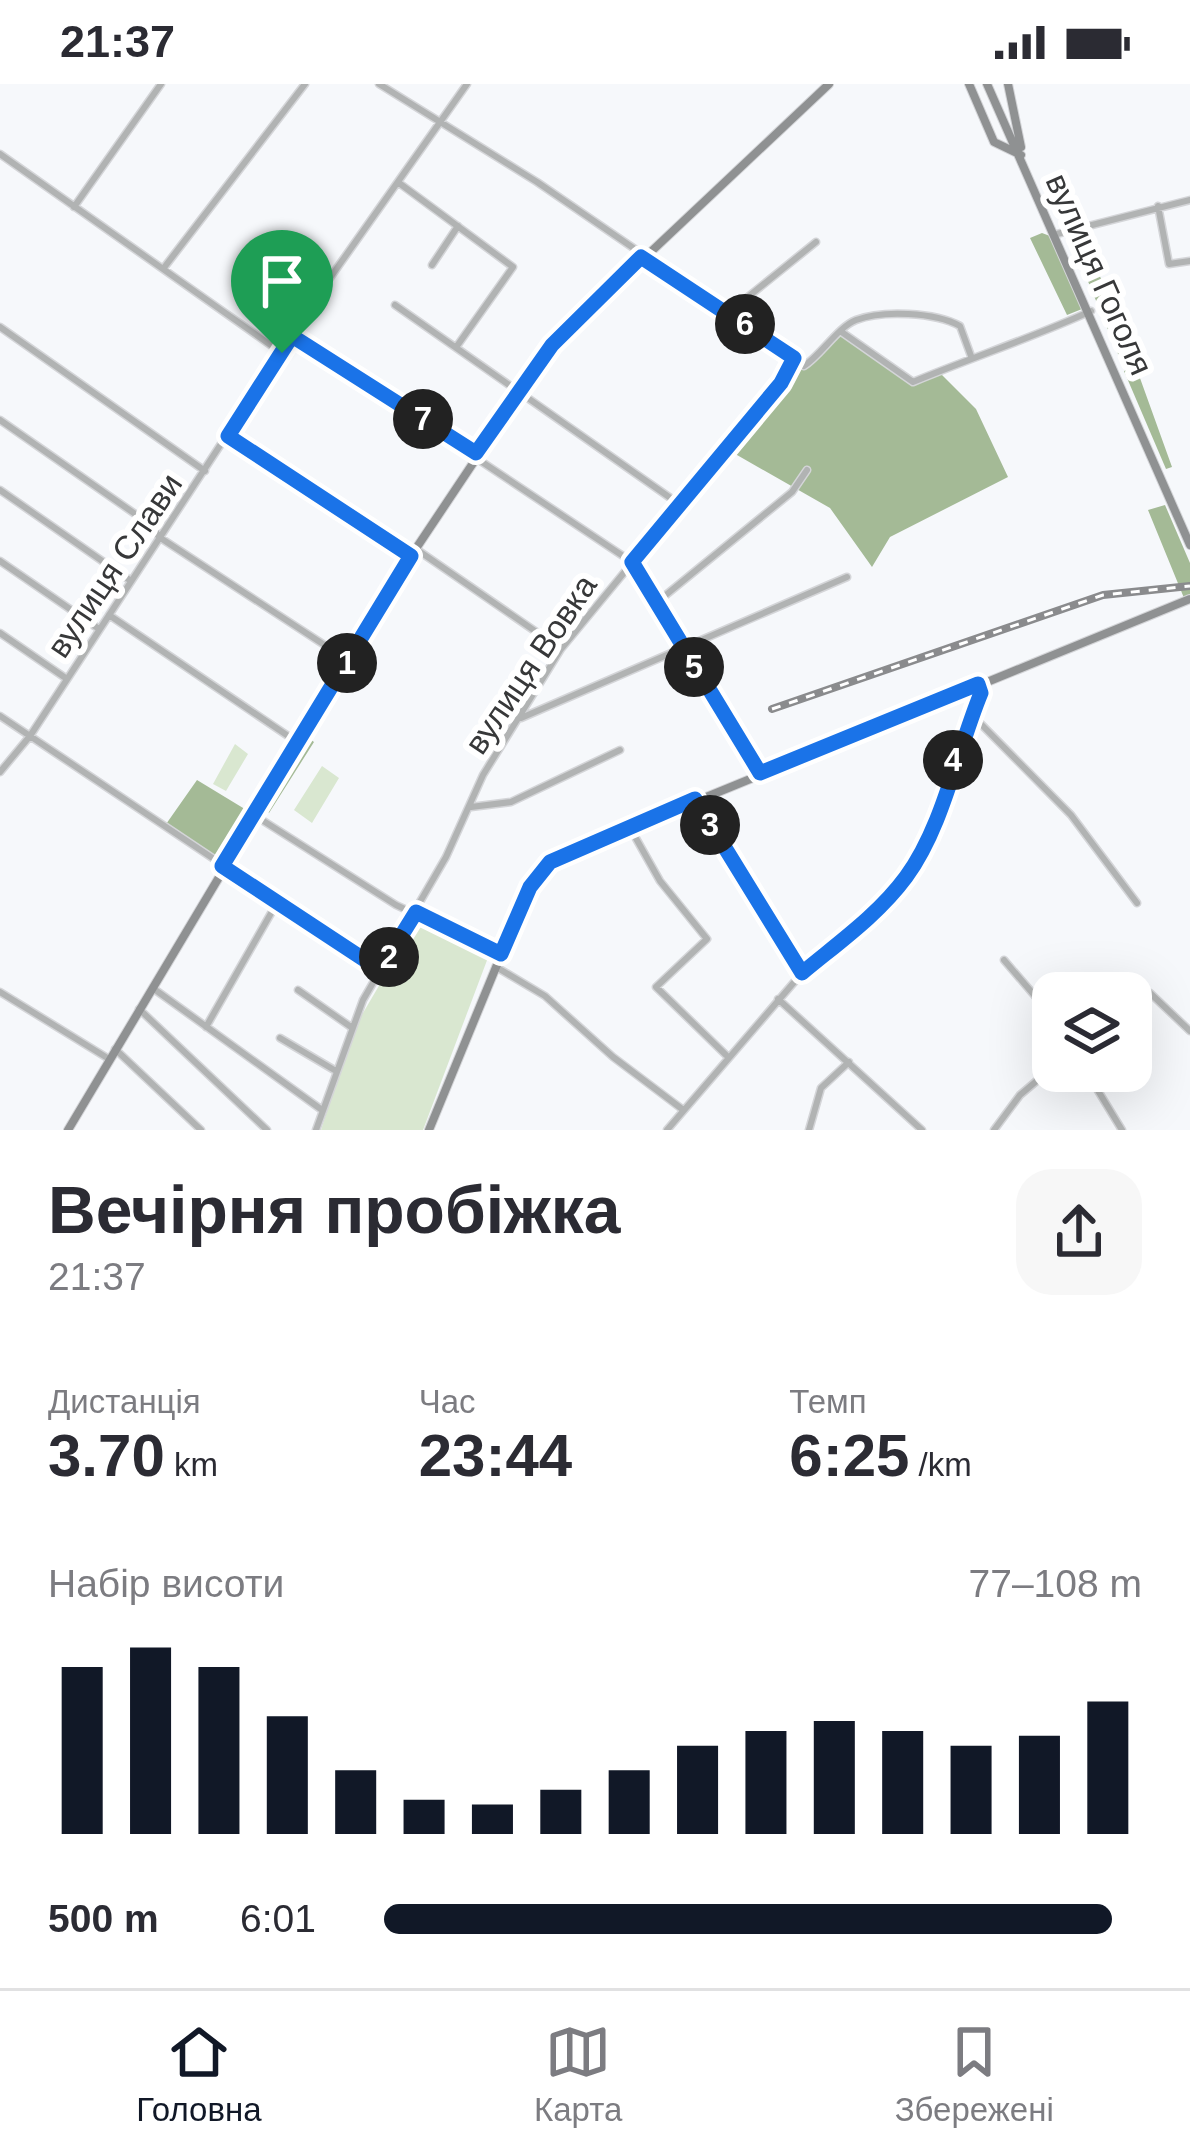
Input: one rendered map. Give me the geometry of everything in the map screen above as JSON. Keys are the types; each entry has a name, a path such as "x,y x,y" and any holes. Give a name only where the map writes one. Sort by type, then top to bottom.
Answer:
{"street":[{"path":"74,207 161,84"},
{"path":"163,269 304,84"},
{"path":"379,84 537,182 728,313 816,242"},
{"name":"вулиця Слави","path":"0,772 30,736 292,336 467,84"},
{"path":"68,1130 253,814 520,388 571,323 830,84"},
{"path":"969,84 994,142 1010,142 1010,132"},
{"name":"вулиця Гоголя","path":"1008,86 1021,155"},
{"name":"вулиця Гоголя","path":"988,87 1001,97 1008,86"},
{"name":"вулиця Гоголя","path":"988,87 1091,311 1190,545"},
{"name":"вулиця Гоголя","path":"994,142 1021,155"},
{"path":"0,154 282,353"},
{"path":"399,183 513,269 457,346"},
{"path":"1057,234 1190,200"},
{"path":"1157,205 1169,264 1190,261"},
{"path":"432,265 458,226"},
{"path":"395,305 520,388 679,504"},
{"path":"843,333 913,382 971,356 1030,340 1091,311"},
{"name":"вулиця Вовка","path":"316,1130 351,1027 380,970 416,912 483,775 561,649 781,383 794,358 728,313"},
{"path":"804,366 856,320 937,313 960,326 971,356"},
{"path":"0,328 205,471"},
{"path":"292,336 476,453 632,562 760,773"},
{"path":"0,420 151,525 159,537 349,661"},
{"path":"228,436 561,649"},
{"path":"656,604 777,506 807,470"},
{"path":"0,490 131,581"},
{"path":"0,561 99,629"},
{"path":"520,718 847,577"},
{"path":"430,1130 501,954 544,867 629,826 1190,599"},
{"path":"109,615 297,742"},
{"path":"0,633 67,679"},
{"path":"667,1130 726,1055 802,973 881,906 908,875 930,834 981,693 978,684"},
{"path":"972,715 1071,815 1137,903"},
{"path":"0,716 380,970"},
{"path":"471,807 511,802 620,750"},
{"path":"695,799 802,973"},
{"path":"253,814 416,912 501,954"},
{"path":"629,826 660,881 707,939 656,987 726,1055"},
{"path":"206,1027 278,902"},
{"path":"1004,960 1032,992"},
{"path":"496,967 545,996 613,1057 682,1109"},
{"path":"151,986 322,1110"},
{"path":"298,990 351,1027"},
{"path":"0,992 109,1059"},
{"path":"1152,996 1190,1031"},
{"path":"778,1000 922,1130"},
{"path":"138,1009 268,1130"},
{"path":"280,1038 336,1071"},
{"path":"115,1049 201,1130"},
{"path":"809,1130 821,1088 849,1062"},
{"path":"994,1130 1032,1085"},
{"path":"1099,1092 1122,1130"}],"green space":[{"path":"1081,229 1132,356 1121,361 1068,233"},
{"path":"1042,233 1050,236 1082,309 1067,315 1030,238"},
{"path":"843,333 913,381 938,371 976,409 1008,477 890,537 872,567 830,508 730,451 792,365 805,366"},
{"path":"1136,367 1172,467 1166,469 1124,371"},
{"path":"1165,505 1190,563 1190,594 1184,598 1148,510"},
{"path":"306,736 314,742 269,813 263,808"},
{"path":"235,744 248,754 226,791 213,784"},
{"path":"322,766 339,778 312,823 294,810"},
{"path":"197,780 253,814 222,866 164,827"},
{"path":"417,921 489,955 423,1130 321,1130 353,1030"}],"railway":[{"path":"772,709 1103,595 1190,586"}],"route":[{"path":"641,257 794,358 781,383 632,562 760,773 978,684 981,693 925,846 881,906 802,973 695,799 550,862 530,887 501,954 416,912 380,970 222,866 411,556 228,436 282,353 292,336 476,453 552,345 641,257"}]}
